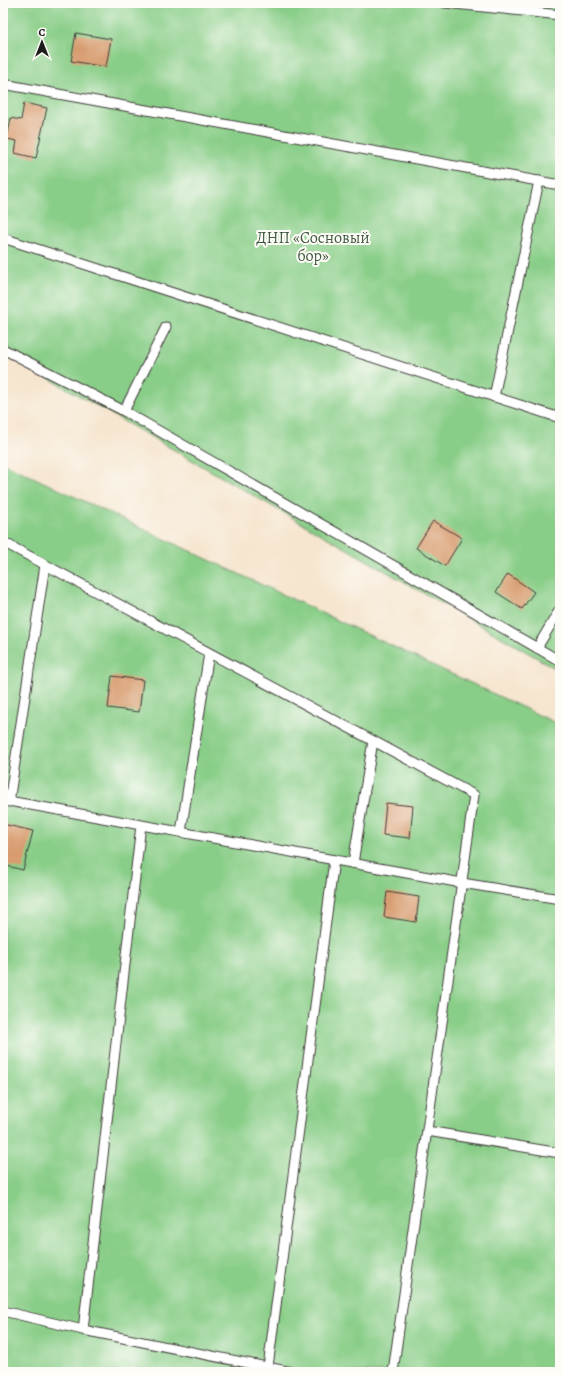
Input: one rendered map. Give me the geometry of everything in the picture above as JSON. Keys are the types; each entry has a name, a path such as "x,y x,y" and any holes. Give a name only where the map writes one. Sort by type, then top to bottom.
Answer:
{"lane":[{"path":"445,3 560,14"},
{"path":"3,84 560,185"},
{"path":"494,397 539,181"},
{"path":"3,238 560,418"},
{"path":"124,411 166,327"},
{"path":"3,349 124,411 560,660"},
{"path":"3,542 474,795 393,1372"},
{"path":"45,565 6,801 353,864 560,899"},
{"path":"537,648 560,609"},
{"path":"180,832 209,653"},
{"path":"353,864 373,740"},
{"path":"83,1330 141,825"},
{"path":"268,1367 334,860"},
{"path":"427,1131 560,1153"},
{"path":"3,1311 83,1330 292,1372"}],"green space":[{"name":"ДНП «Сосновый бор»","path":"3,3 560,3 560,671 3,352"},
{"path":"3,463 560,725 560,1372 3,1372"}],"building":[{"path":"76,33 111,39 106,67 71,61"},
{"path":"24,103 47,108 36,158 15,153 17,141 7,139 11,118 21,120"},
{"path":"433,521 462,538 445,566 416,548"},
{"path":"508,574 534,592 522,609 496,592"},
{"path":"112,676 143,680 139,712 108,708"},
{"path":"386,803 413,806 410,838 383,835"},
{"path":"3,824 33,831 23,870 3,865"},
{"path":"387,892 419,897 416,922 384,917"}]}
